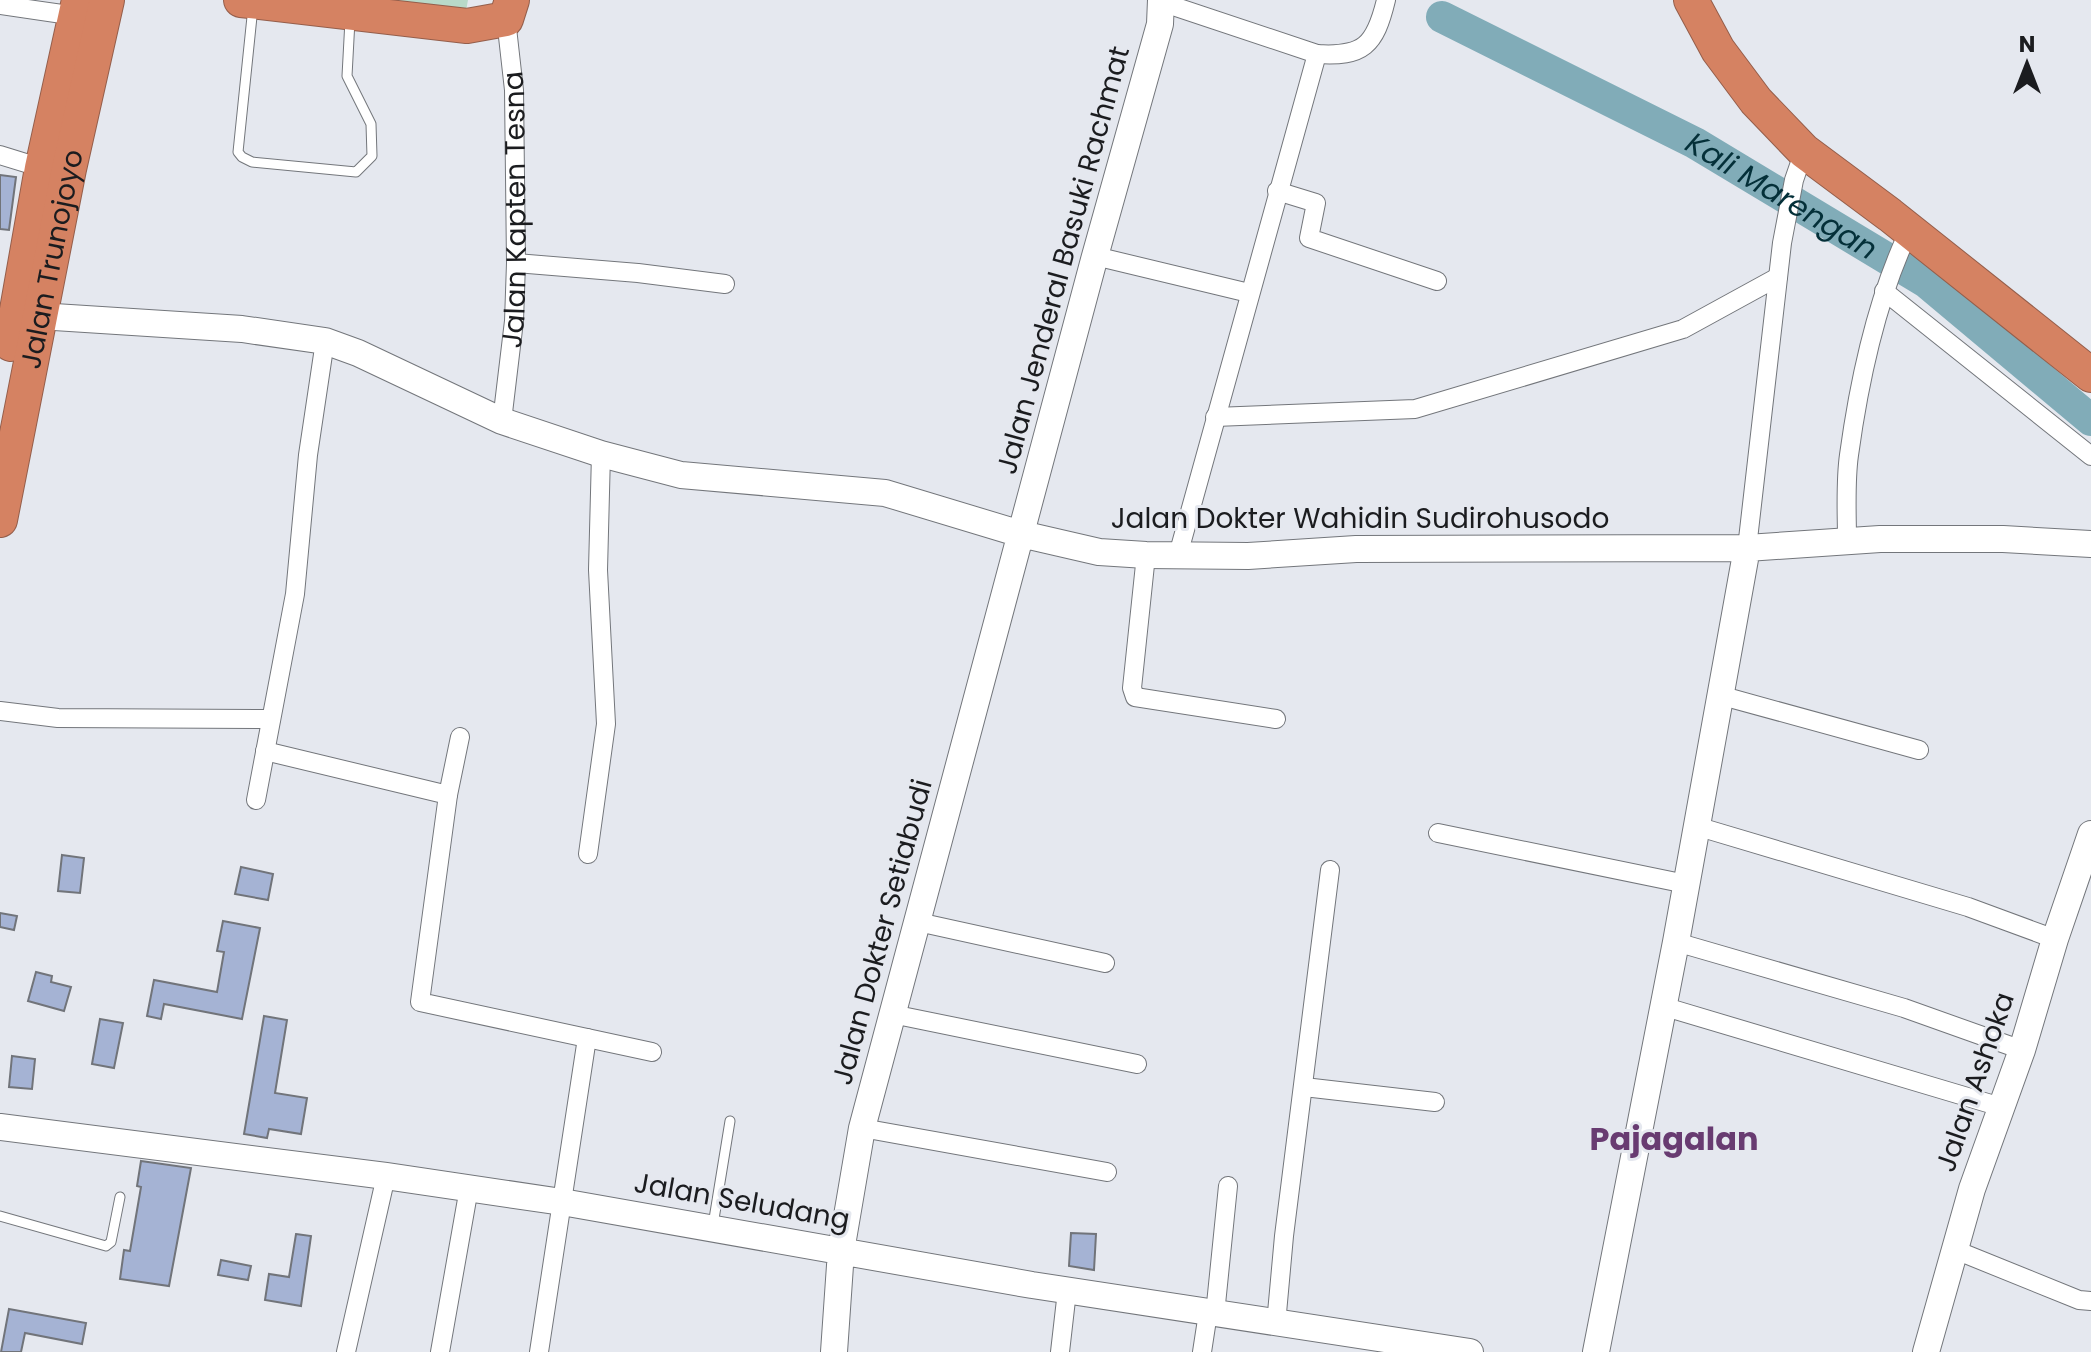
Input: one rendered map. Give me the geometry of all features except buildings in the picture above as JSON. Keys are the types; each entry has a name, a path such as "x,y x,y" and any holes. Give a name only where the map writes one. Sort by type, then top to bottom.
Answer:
{"highway":[{"name":"Jalan Trunojoyo","path":"0,520 19,315 107,0"},
{"path":"1691,0 1728,63 1799,166 2091,375"},
{"path":"247,1 467,26 509,10"},
{"name":"Jalan Trunojoyo","path":"0,412 42,168 78,8"}],"street":[{"path":"1178,555 1317,54 1353,54 1365,45 1376,30 1386,0"},
{"name":"Jalan Jenderal Basuki Rachmat","path":"1021,534 1160,24 1161,1 1317,54"},
{"path":"0,5 78,8"},
{"name":"Jalan Kapten Tesna","path":"502,421 514,321 516,263 514,90 509,10"},
{"path":"0,155 42,168"},
{"path":"1596,1352 1676,942 1747,548 1778,277 1787,211 1799,166"},
{"path":"1277,191 1316,203 1309,238 1437,281"},
{"path":"1847,542 1849,457 1876,317 1904,242"},
{"path":"1095,256 1249,293"},
{"path":"516,263 725,284"},
{"path":"1215,417 1415,409 1683,329 1778,277"},
{"path":"1884,291 2091,456"},
{"name":"Jalan Dokter Wahidin Sudirohusodo","path":"19,315 242,329 325,341 358,353 502,421 601,454 681,475 885,493 1021,534 1099,552 1248,556 1356,549 1747,548 1847,542 2003,539 2091,544"},
{"path":"256,800 295,594 308,455 325,341"},
{"path":"588,854 606,724 598,570 601,454"},
{"name":"Jalan Dokter Setiabudi","path":"834,1352 841,1251 862,1128 1021,534"},
{"path":"1146,555 1132,688 1135,697 1276,719"},
{"path":"1719,695 1919,750"},
{"path":"0,711 58,718 271,719"},
{"path":"460,737 448,795 420,1002 652,1052"},
{"path":"265,751 448,795"},
{"path":"1696,826 1968,907 2055,939"},
{"path":"1438,833 1686,884"},
{"name":"Jalan Ashoka","path":"1926,1352 1953,1249 2022,1050 2091,834"},
{"path":"1276,1324 1284,1236 1330,870"},
{"path":"918,922 1105,963"},
{"path":"1676,942 1904,1008 2022,1050"},
{"path":"1662,1006 2001,1107"},
{"path":"892,1014 1137,1064"},
{"path":"539,1352 587,1038"},
{"path":"1304,1087 1435,1102"},
{"name":"Jalan Seludang","path":"0,1127 386,1176 562,1202 1067,1291 1470,1352"},
{"path":"862,1128 1107,1172"},
{"path":"346,1352 386,1176"},
{"path":"1202,1352 1212,1314 1228,1186"},
{"path":"440,1352 469,1188"},
{"path":"1953,1249 2079,1300 2091,1301"},
{"path":"1060,1352 1067,1291"}],"lane":[{"path":"247,1 238,152 252,162 356,172 372,156 371,124 347,76 351,13"},
{"path":"712,1228 730,1121"},
{"path":"0,1216 106,1246 111,1242 120,1197"}],"green space":[{"path":"385,0 468,0 466,11"}],"waterway":[{"name":"Kali Marengan","path":"1442,17 1695,143 1926,282 2091,420"}],"district":[{"name":"Pajagalan","path":"1674,1138"}]}
